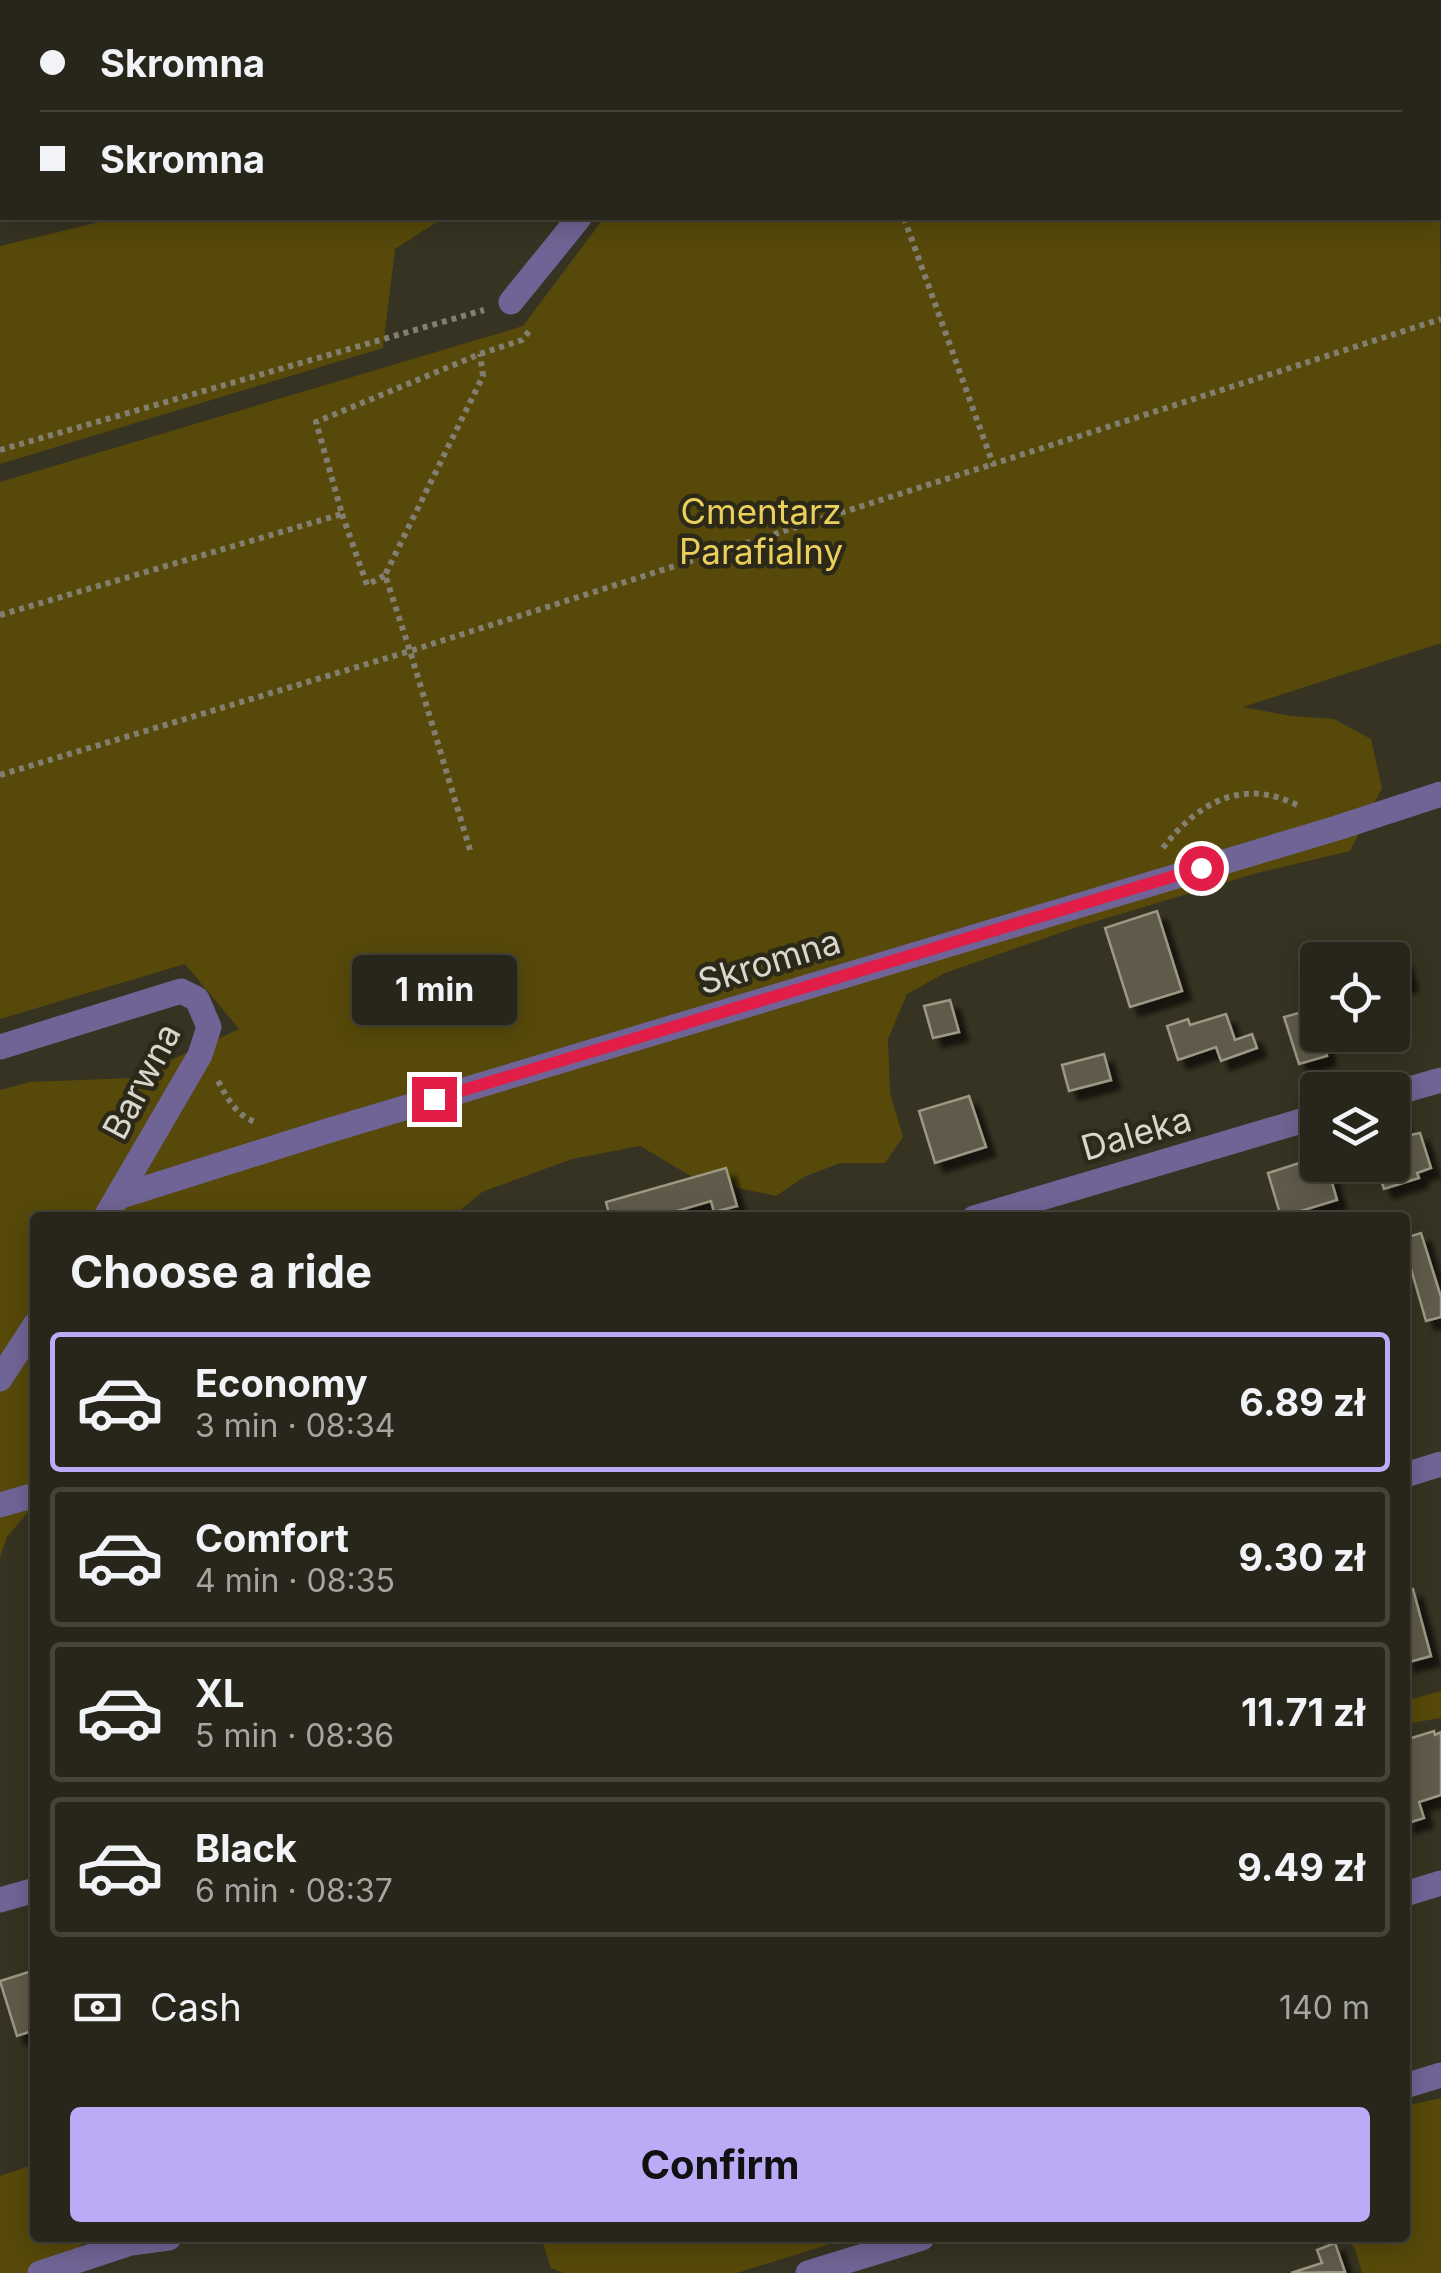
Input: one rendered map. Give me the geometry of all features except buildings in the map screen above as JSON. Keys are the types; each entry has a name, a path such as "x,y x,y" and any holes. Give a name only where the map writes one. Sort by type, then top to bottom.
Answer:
{"street":[{"path":"510,302 577,220"},
{"name":"Skromna","path":"112,1207 324,1132 1441,794"},
{"name":"Barwna","path":"0,1047 181,991 197,999 209,1027 200,1055 112,1207"},
{"path":"1410,1089 1441,1080"},
{"name":"Daleka","path":"994,1212 1300,1121"},
{"path":"0,1378 30,1333"},
{"path":"1410,1473 1441,1464"},
{"path":"0,1505 30,1496"},
{"path":"1410,1892 1441,1883"},
{"path":"0,1900 30,1891"},
{"path":"1410,2084 1441,2075"},
{"path":"40,2273 131,2242"},
{"path":"808,2273 909,2242"}],"path":[{"path":"905,220 992,464"},
{"path":"0,450 510,302"},
{"path":"0,775 410,651 1441,320"},
{"path":"480,354 484,376 384,575 367,585 316,422 480,354"},
{"path":"0,615 342,514"},
{"path":"384,575 470,850"},
{"path":"1132,889 1167,843 1199,810 1231,795 1268,795 1293,803 1337,828"},
{"path":"200,1055 232,1107 260,1124"}],"green space":[{"path":"108,220 440,220 395,249 383,348 0,464 0,246"},
{"name":"Cmentarz Parafialny","path":"602,220 1440,220 1441,643 1243,707 1334,719 1371,739 1382,788 1350,851 1257,873 1077,927 945,973 907,994 888,1039 890,1093 903,1137 885,1163 840,1163 804,1177 776,1196 696,1179 640,1146 572,1159 482,1192 458,1212 30,1212 30,1510 7,1537 0,1557 0,1090 30,1082 132,1078 239,1029 185,964 0,1019 0,482 523,326"},
{"path":"1441,1691 1441,1718 1410,1723 1410,1700"},
{"path":"1441,2098 1441,2273 1362,2273 1350,2242 1410,2242 1410,2105"},
{"path":"30,2166 30,2242 87,2242 37,2273 0,2273 0,2176"},
{"path":"542,2242 836,2242 737,2273 563,2273 551,2268"}],"route":[{"path":"434,1099 1201,868"}]}
